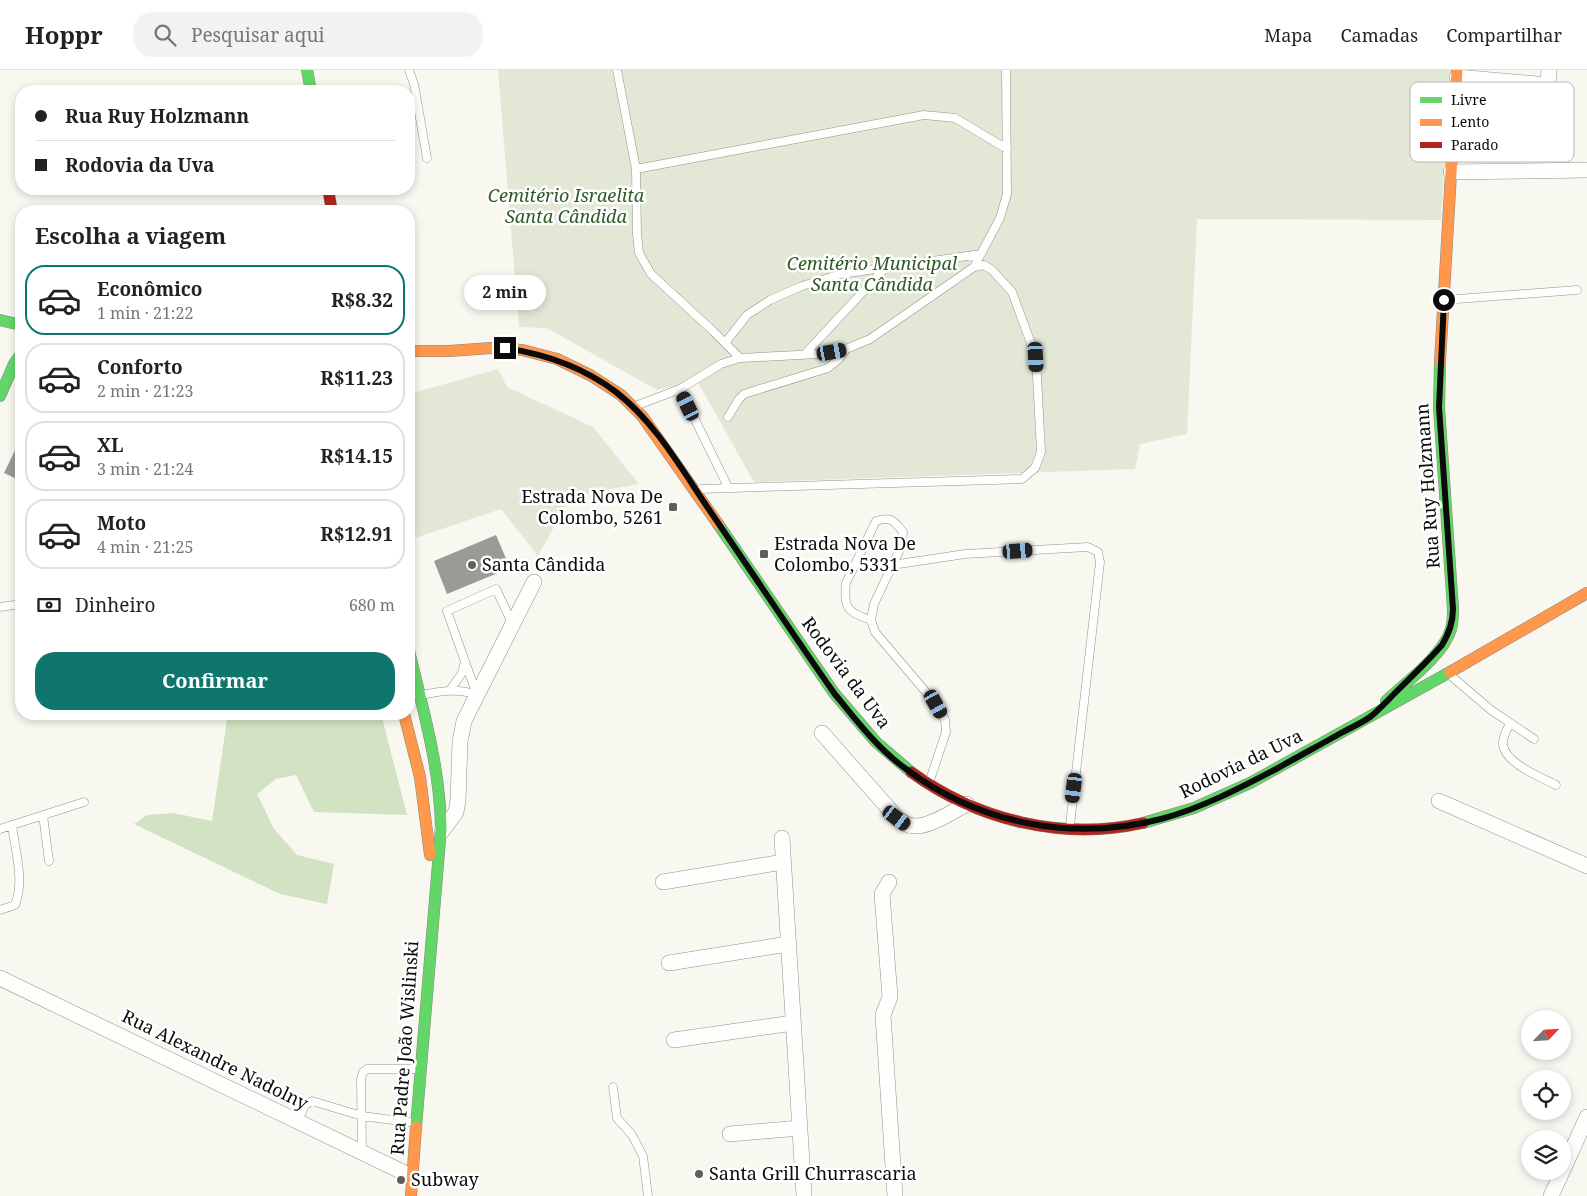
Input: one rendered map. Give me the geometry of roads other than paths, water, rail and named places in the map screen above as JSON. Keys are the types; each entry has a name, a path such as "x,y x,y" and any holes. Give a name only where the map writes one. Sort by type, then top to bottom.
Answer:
{"main road":[{"path":"307,72 309,85"},
{"name":"Rua Ruy Holzmann","path":"1369,718 1442,645 1450,632 1453,621 1439,407 1452,162"},
{"path":"0,320 15,324"},
{"name":"Rodovia da Uva","path":"415,351 505,348 532,352 559,360 587,373 617,393 633,407 665,446 812,662 846,707 878,744 905,769 929,785 967,804 996,815 1028,823 1069,829 1101,830 1161,819 1193,809 1252,782 1369,718 1587,593"},
{"name":"Rodovia da Uva","path":"426,361 453,351"},
{"path":"2,402 10,363"},
{"name":"Rua Padre João Wislinski","path":"411,1196 434,902 442,831 442,813 436,771 415,696"},
{"name":"Rua Padre João Wislinski","path":"405,720 424,798 434,902"}],"street":[{"path":"1457,73 1525,82"},
{"path":"1451,172 1587,170"},
{"path":"442,831 456,812 458,802 461,731 464,721 534,582"},
{"path":"822,733 897,818 906,824 916,827 925,825 967,804"},
{"path":"1439,801 1587,866"},
{"path":"782,838 804,1196"},
{"path":"663,882 783,862"},
{"path":"889,882 882,894 890,997 883,1015 895,1196"},
{"path":"669,963 788,944"},
{"name":"Rua Alexandre Nadolny","path":"0,978 413,1177"},
{"path":"674,1040 793,1023"},
{"path":"1551,1196 1587,1117"},
{"path":"730,1134 800,1128"}],"lane":[{"path":"409,70 414,85"},
{"path":"617,70 636,169 639,253 651,274 740,358"},
{"path":"974,267 1000,218 1007,194 1006,70"},
{"path":"415,90 427,158"},
{"path":"636,169 924,115 955,118 1007,149"},
{"path":"725,343 746,316 770,300 802,286 840,274 981,254"},
{"path":"633,407 680,390 721,364 740,358 804,355 846,350 870,339 974,267 984,265 992,270 1012,292 1036,357 1041,452 1035,468 1022,478 696,489"},
{"path":"804,355 886,268"},
{"path":"1444,300 1577,290"},
{"path":"728,417 744,394 828,368 846,350"},
{"path":"680,390 728,487"},
{"path":"871,620 854,615 848,608 845,594 846,583 876,520 884,518 894,521 903,532 902,545 874,604 871,620 875,632 936,704 944,720 946,732 929,785"},
{"path":"892,565 984,553 1088,547 1098,552 1100,562 1069,829"},
{"path":"477,695 447,611 496,589 513,625"},
{"path":"0,606 15,605"},
{"path":"450,690 462,673 465,661"},
{"path":"1448,673 1491,710 1534,739"},
{"path":"415,692 450,690 467,691 477,695"},
{"path":"1510,723 1503,747 1508,755 1515,763 1556,785"},
{"path":"0,829 84,802"},
{"path":"43,815 49,861"},
{"path":"0,910 15,905 19,894 20,884 12,824"},
{"path":"362,1152 362,1072 367,1069 421,1069"},
{"path":"613,1087 618,1118 632,1135 643,1156 648,1196"},
{"path":"298,1121 305,1105 312,1101 362,1116 417,1123"}],"place":[{"name":"Estrada Nova De Colombo, 5261","path":"673,507"},
{"name":"Estrada Nova De Colombo, 5331","path":"764,554"},
{"name":"Santa Cândida","path":"472,565"},
{"name":"Santa Grill Churrascaria","path":"699,1174"},
{"name":"Subway","path":"401,1180"}],"park label":[{"name":"Cemitério Israelita Santa Cândida","path":"566,206"},
{"name":"Cemitério Municipal Santa Cândida","path":"872,274"}]}
